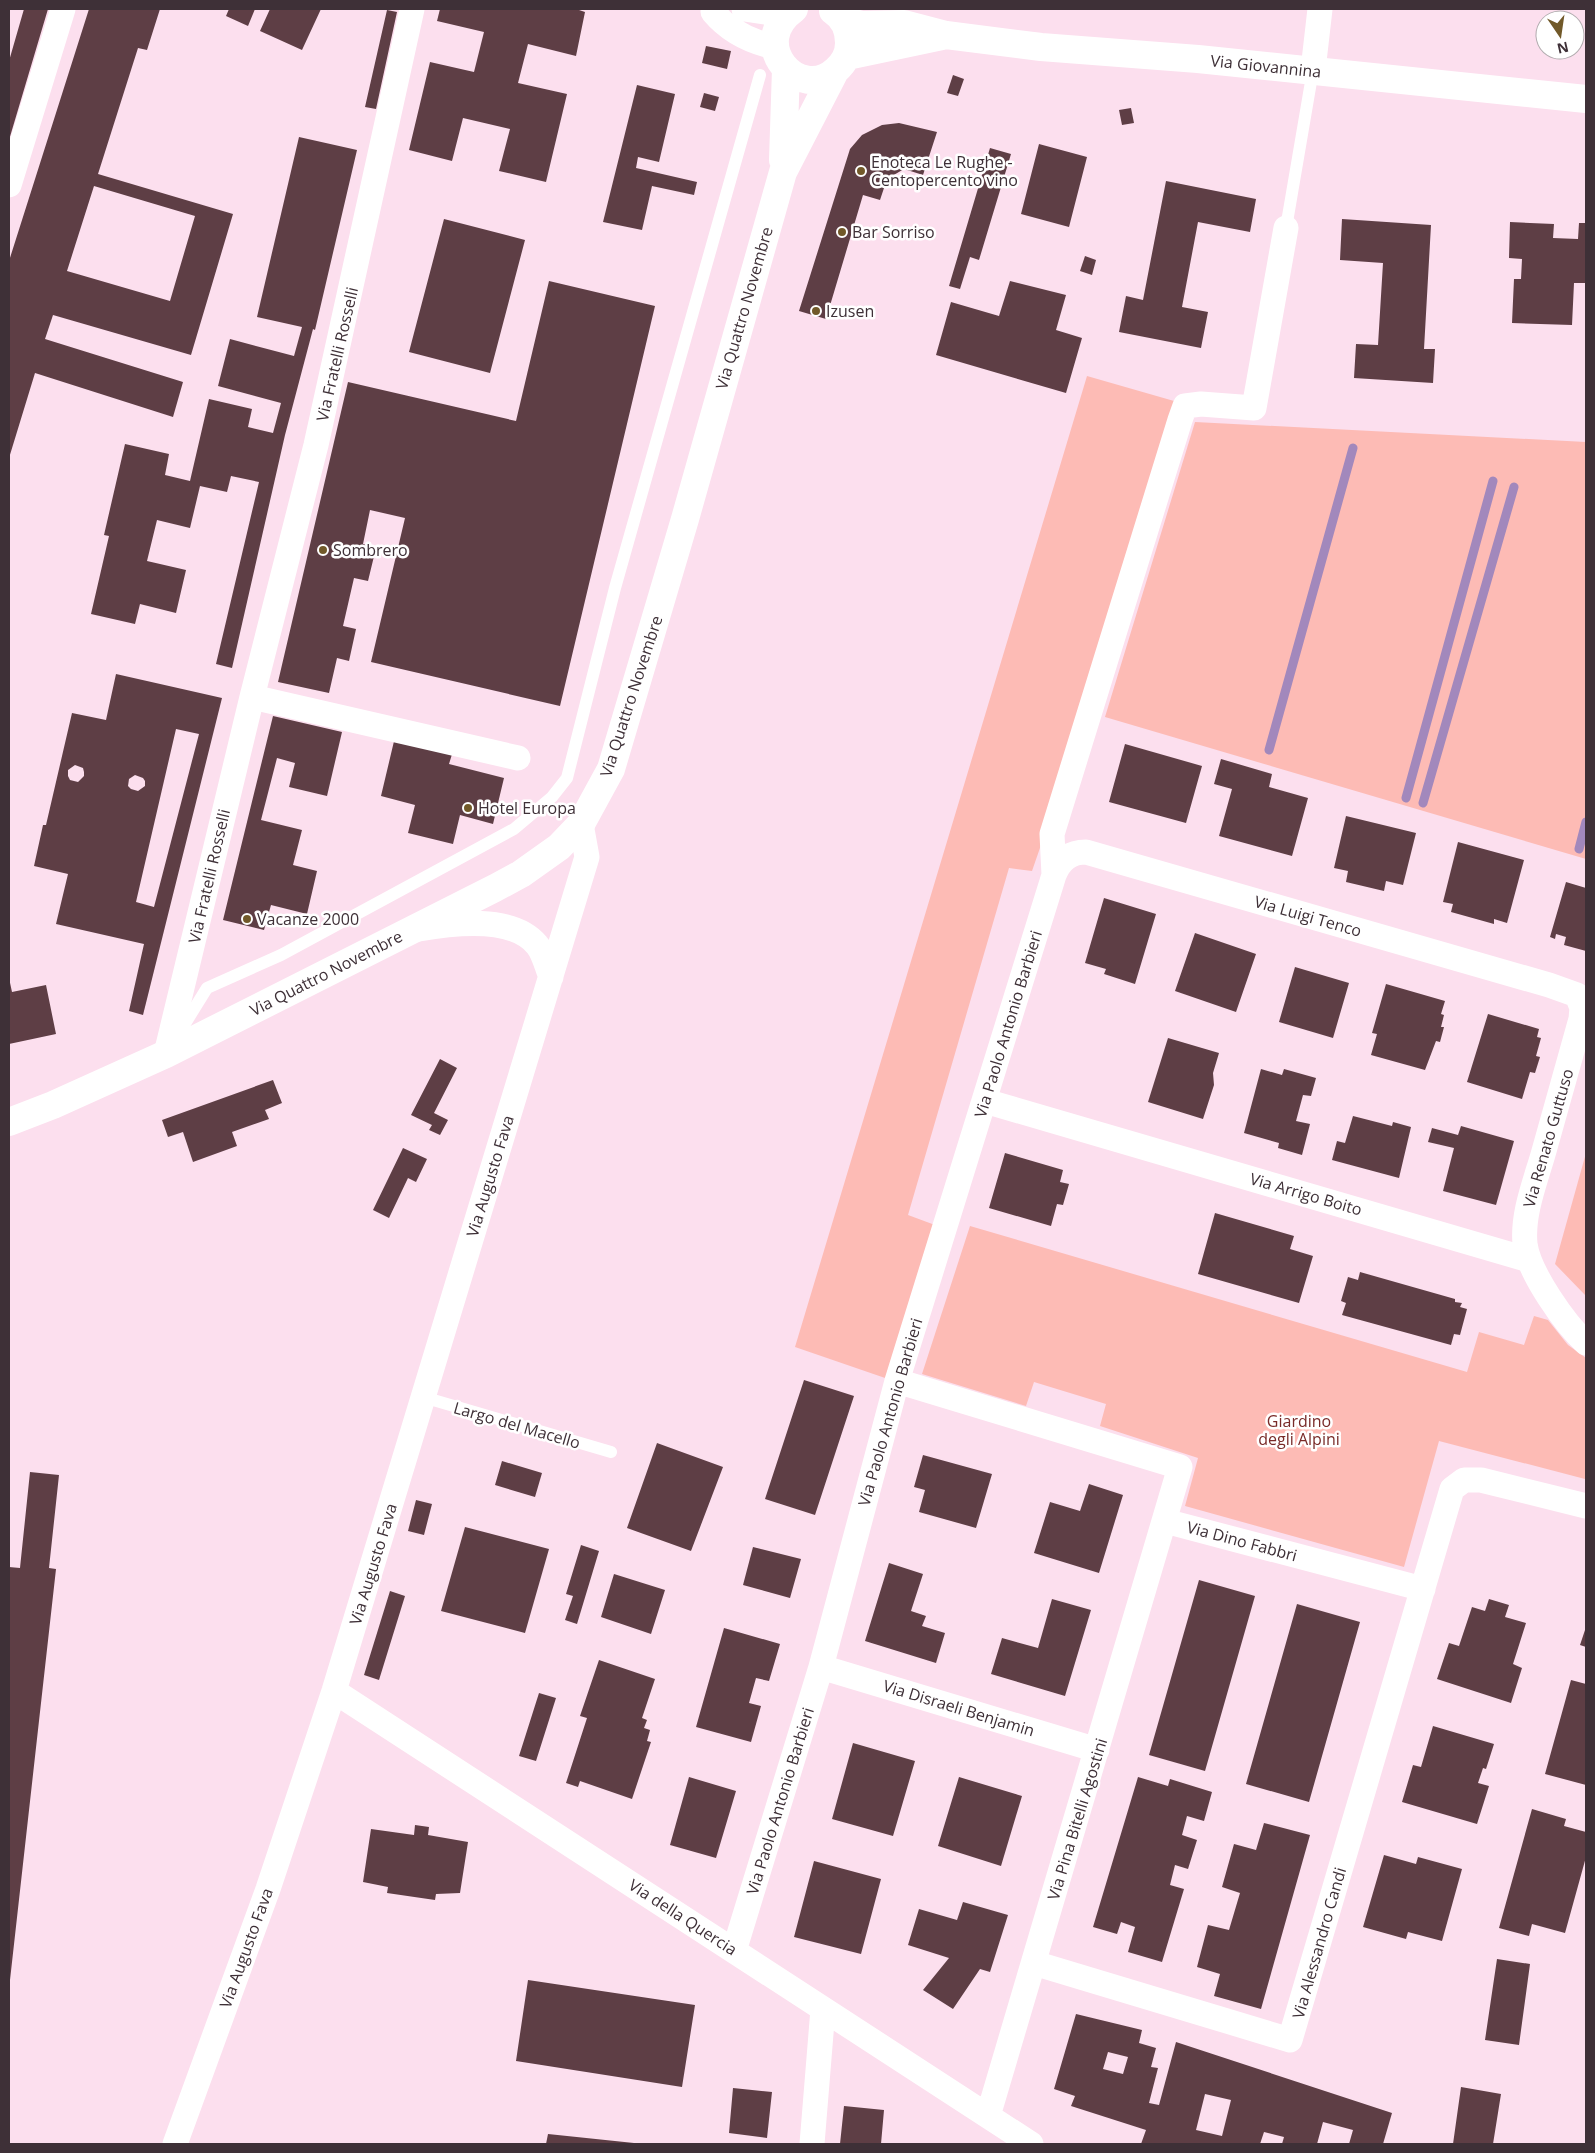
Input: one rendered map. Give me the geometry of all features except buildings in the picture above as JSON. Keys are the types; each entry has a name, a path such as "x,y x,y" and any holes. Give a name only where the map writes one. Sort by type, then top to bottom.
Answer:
{"main road":[{"name":"Via Quattro Novembre","path":"783,172 774,64 775,35 790,12"},
{"name":"Via Quattro Novembre","path":"9,1122 53,1105 166,1054 521,874 559,847 581,824 611,769 685,519 783,172 840,64 849,38 836,14"},
{"name":"Via Giovannina","path":"836,14 862,25 904,24 946,35 1040,47 1313,70 1586,99"},
{"name":"Via Giovannina","path":"840,64 946,35"},
{"path":"774,64 794,75 814,80 840,64"}],"street":[{"path":"9,185 63,9"},
{"name":"Via Fratelli Rosselli","path":"166,1054 252,697 316,445 412,9"},
{"path":"744,9 790,12"},
{"path":"1313,70 1320,9"},
{"path":"709,10 724,25 759,44 774,64"},
{"path":"1054,875 1052,834 1185,406 1201,404 1254,408 1286,228"},
{"path":"252,697 518,758"},
{"name":"Via Augusto Fava","path":"175,2144 268,1889 334,1691 588,857 581,824"},
{"name":"Via Luigi Tenco","path":"1054,875 1066,857 1077,852 1086,852 1572,991"},
{"name":"Via Paolo Antonio Barbieri","path":"734,1951 821,1667 897,1381 1054,875"},
{"path":"412,930 449,924 491,924 519,931 538,946 551,977"},
{"name":"Via Renato Guttuso","path":"1529,1260 1525,1244 1527,1213 1581,1019 1579,998 1572,991"},
{"name":"Via Arrigo Boito","path":"984,1101 1529,1260"},
{"path":"1529,1260 1535,1275 1586,1344"},
{"name":"Via Dino Fabbri","path":"897,1381 1180,1467 1165,1521 1424,1589"},
{"path":"1424,1589 1448,1497 1457,1484 1472,1479 1481,1480 1586,1506"},
{"name":"Via Pina Bitelli Agostini","path":"988,2116 1165,1521"},
{"name":"Via Alessandro Candi","path":"1034,1963 1290,2040 1424,1589"},
{"name":"Via Disraeli Benjamin","path":"821,1667 1097,1750"},
{"name":"Via della Quercia","path":"334,1691 1031,2144"},
{"path":"812,2144 823,2009"}],"lane":[{"path":"166,1054 207,988 281,955 514,829 552,797 567,778 615,588 774,64"},
{"path":"1286,228 1313,70"},
{"name":"Largo del Macello","path":"423,1397 611,1452"}],"green space":[{"path":"1087,376 1174,401 1032,871 1009,868 908,1215 935,1225 888,1379 795,1347"},
{"path":"1195,422 1586,442 1586,859 1105,717"},
{"path":"1586,1153 1586,1296 1555,1264"},
{"name":"Giardino degli Alpini","path":"970,1226 1467,1372 1479,1332 1524,1345 1534,1316 1548,1320 1568,1345 1586,1358 1585,1479 1439,1441 1404,1567 1185,1506 1198,1458 1100,1426 1106,1404 1034,1382 1026,1406 922,1374"}],"waterway":[{"path":"1269,750 1353,448"},
{"path":"1406,798 1493,481"},
{"path":"1423,803 1514,487"},
{"path":"1579,849 1586,822"}],"place":[{"name":"Enoteca Le Rughe - Centopercento vino","path":"861,171"},
{"name":"Bar Sorriso","path":"842,232"},
{"name":"Izusen","path":"816,311"},
{"name":"Sombrero","path":"323,550"},
{"name":"Hotel Europa","path":"468,808"},
{"name":"Vacanze 2000","path":"247,919"}]}
